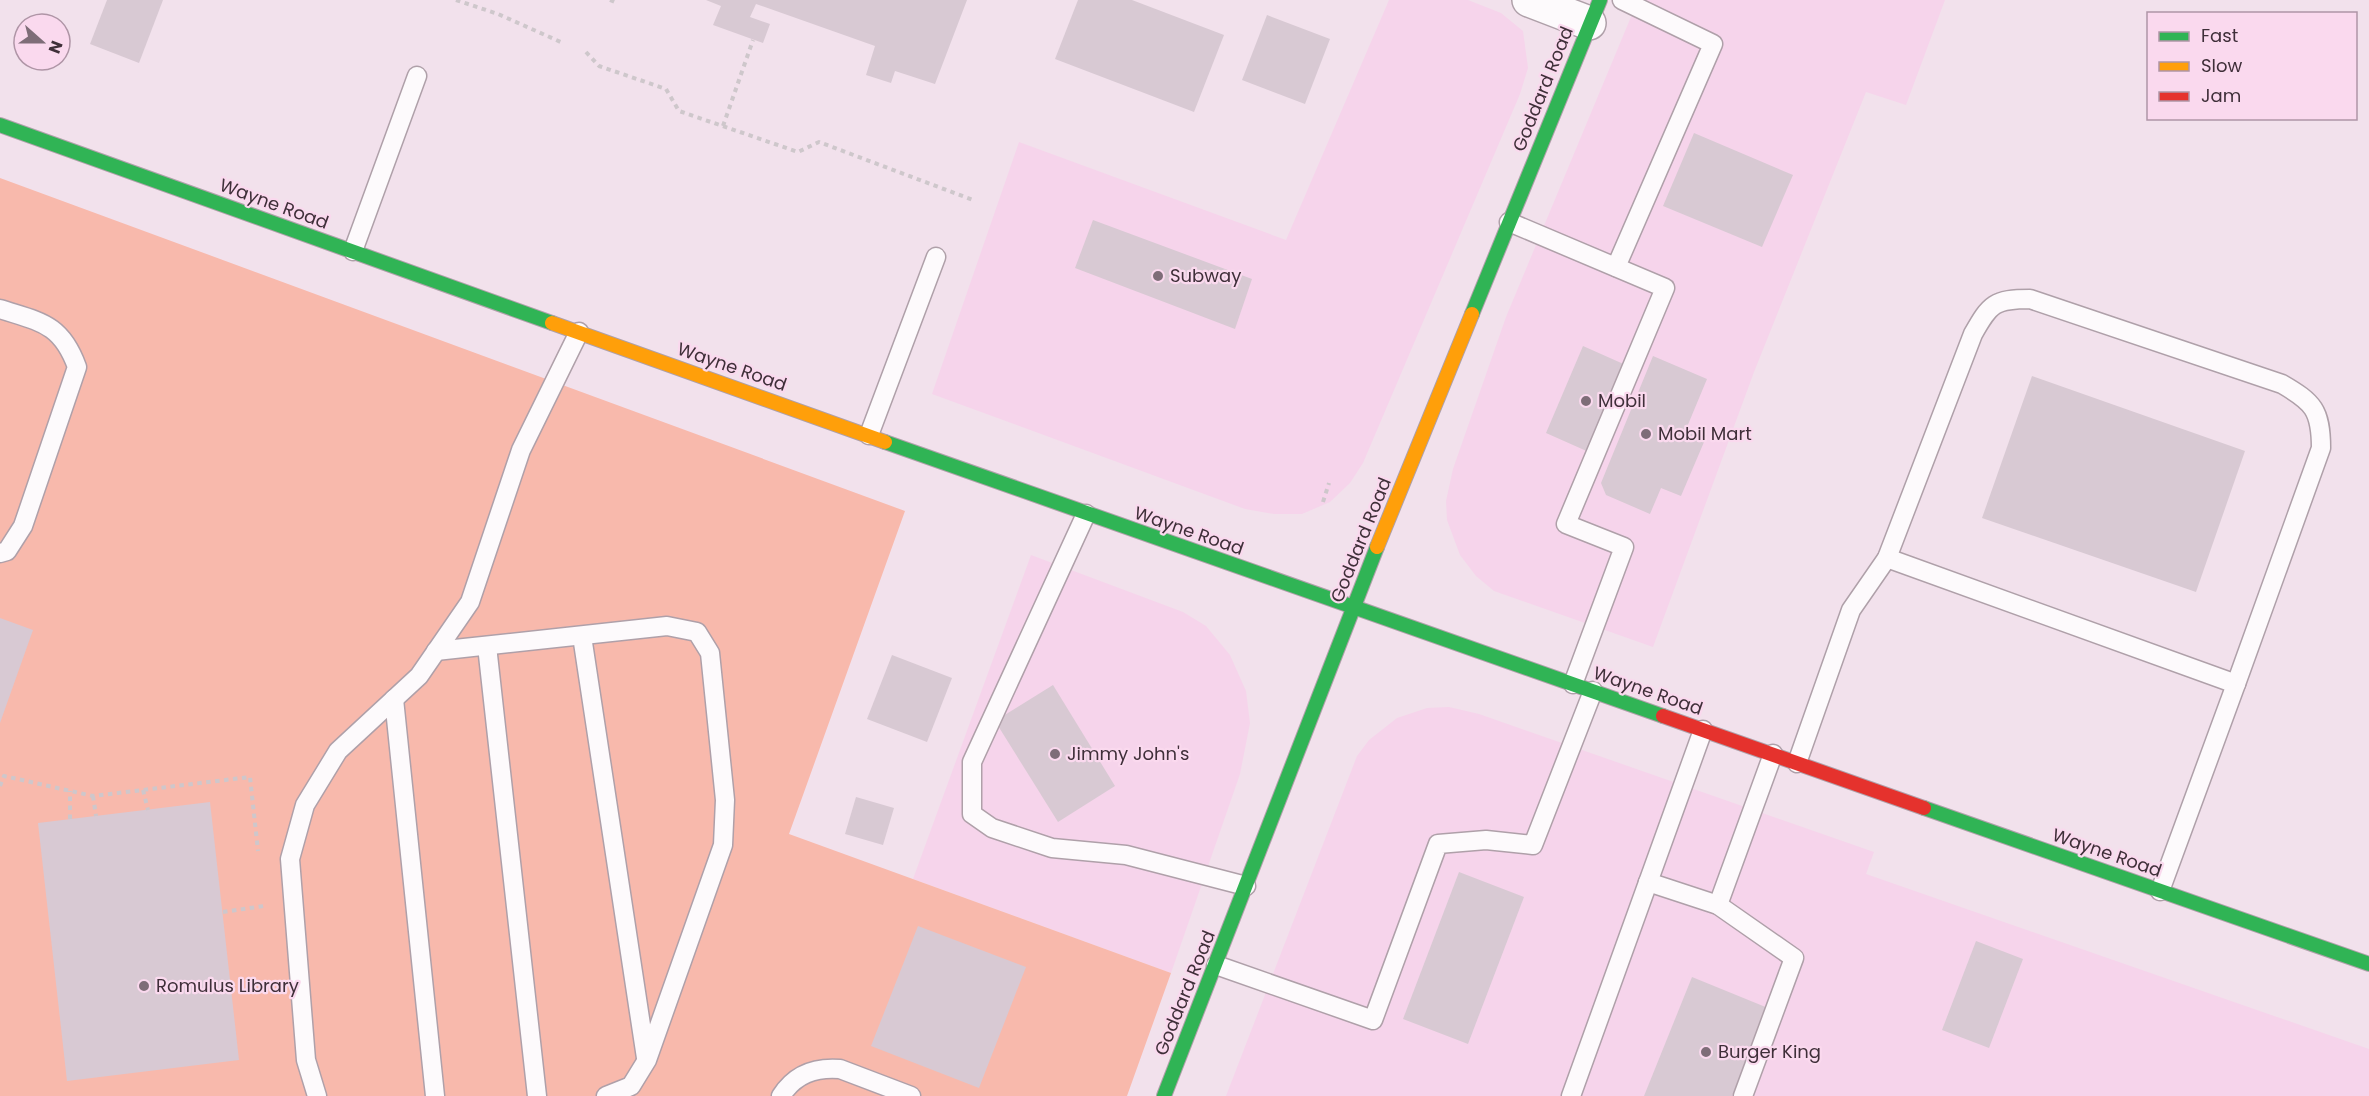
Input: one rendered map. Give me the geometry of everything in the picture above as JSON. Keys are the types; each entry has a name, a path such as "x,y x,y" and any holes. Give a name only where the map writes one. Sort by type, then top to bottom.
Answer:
{"main road":[{"name":"Goddard Road","path":"1164,1096 1353,607 1594,12"},
{"name":"Wayne Road","path":"0,125 1086,514 2369,964"}],"street":[{"path":"1528,0 1594,12"}],"lane":[{"path":"1616,267 1713,44 1622,0"},
{"path":"353,251 417,76"},
{"path":"1509,222 1665,288 1566,524 1624,547 1573,684"},
{"path":"869,435 936,257"},
{"path":"1797,763 1851,610 1887,558 1973,334 1986,311 2005,299 2030,299 2282,384 2307,398 2321,425 2321,448 2160,891"},
{"path":"0,309 48,325 69,345 77,367 23,526 7,551 0,553"},
{"path":"317,1096 306,1060 290,859 305,805 338,752 419,676 470,602 521,450 579,332"},
{"path":"1086,514 972,762 972,814 992,828 1052,848 1126,855 1246,886"},
{"path":"1887,558 2236,684"},
{"path":"436,651 667,626 697,632 710,652 725,800 723,844 647,1060 631,1086 606,1096"},
{"path":"582,636 647,1060"},
{"path":"487,646 537,1096"},
{"path":"1216,965 1373,1020 1438,844 1486,840 1533,844 1593,691"},
{"path":"394,699 435,1096"},
{"path":"1571,1096 1703,730"},
{"path":"1718,905 1773,754"},
{"path":"1648,882 1718,905 1794,958 1743,1096"},
{"path":"781,1096 787,1086 806,1072 828,1068 840,1069 911,1096"}],"path":[{"path":"456,0 498,14 563,43"},
{"path":"610,0 617,3"},
{"path":"723,126 753,40"},
{"path":"586,52 598,66 666,89 679,111 798,152 819,142 973,200"},
{"path":"1323,502 1329,483"},
{"path":"0,786 4,776 93,796 250,777"},
{"path":"143,789 147,810"},
{"path":"70,791 70,819"},
{"path":"93,796 96,816"},
{"path":"223,912 264,906"}],"shaded area":[{"path":"1389,0 1468,0 1501,13 1523,31 1528,68 1520,94 1363,463 1350,483 1330,502 1302,514 1274,514 1245,509 932,394 1019,142 1286,240"},
{"path":"1638,0 1945,0 1906,105 1866,92 1754,372 1653,647 1494,591 1476,576 1460,555 1447,520 1446,501 1453,469 1506,317"},
{"path":"0,178 905,511 789,834 1171,973 1127,1096 0,1096"},
{"path":"1031,555 1183,612 1206,626 1230,655 1246,691 1250,723 1240,774 1171,973 913,879"},
{"path":"1449,707 1479,714 1874,852 1866,874 2369,1049 2369,1096 1226,1096 1357,756 1369,740 1397,718 1427,708"}],"building":[{"path":"107,0 163,0 139,63 90,44"},
{"path":"706,0 967,0 935,84 895,71 891,83 866,75 875,46 756,4 750,17 770,24 763,43 713,25 721,6"},
{"path":"1078,0 1132,0 1224,35 1194,112 1055,59"},
{"path":"1267,15 1330,39 1305,104 1242,80"},
{"path":"1694,133 1793,175 1762,247 1663,206"},
{"path":"1093,220 1252,279 1235,329 1075,268"},
{"path":"1583,346 1628,366 1591,453 1546,433"},
{"path":"1653,356 1707,379 1687,427 1707,435 1681,496 1661,488 1650,514 1606,495 1601,483"},
{"path":"2032,376 2245,451 2196,592 1982,518"},
{"path":"0,618 33,630 0,723"},
{"path":"892,655 952,678 927,742 867,719"},
{"name":"Jimmy John's","path":"1053,685 1115,786 1058,822 995,721"},
{"path":"856,797 894,808 883,845 845,834"},
{"name":"Romulus Library","path":"210,802 239,1060 67,1081 38,823"},
{"path":"1459,872 1524,897 1468,1044 1403,1019"},
{"path":"918,926 1026,967 979,1088 871,1046"},
{"path":"1976,941 2023,959 1989,1048 1942,1030"},
{"name":"Burger King","path":"1692,977 1768,1008 1732,1096 1644,1096"}],"traffic: fast":[{"path":"1472,314 1600,0"},
{"path":"0,125 552,323"},
{"path":"885,442 1663,716"},
{"path":"1164,1096 1377,547"},
{"path":"1924,808 2369,964"}],"traffic: slow":[{"path":"1377,547 1472,314"},
{"path":"552,323 885,442"}],"traffic: jam":[{"path":"1663,716 1924,808"}],"place":[{"name":"Subway","path":"1158,276"},
{"name":"Mobil","path":"1586,401"},
{"name":"Mobil Mart","path":"1646,434"},
{"name":"Jimmy John's","path":"1055,754"},
{"name":"Romulus Library","path":"144,986"},
{"name":"Burger King","path":"1706,1052"}]}
